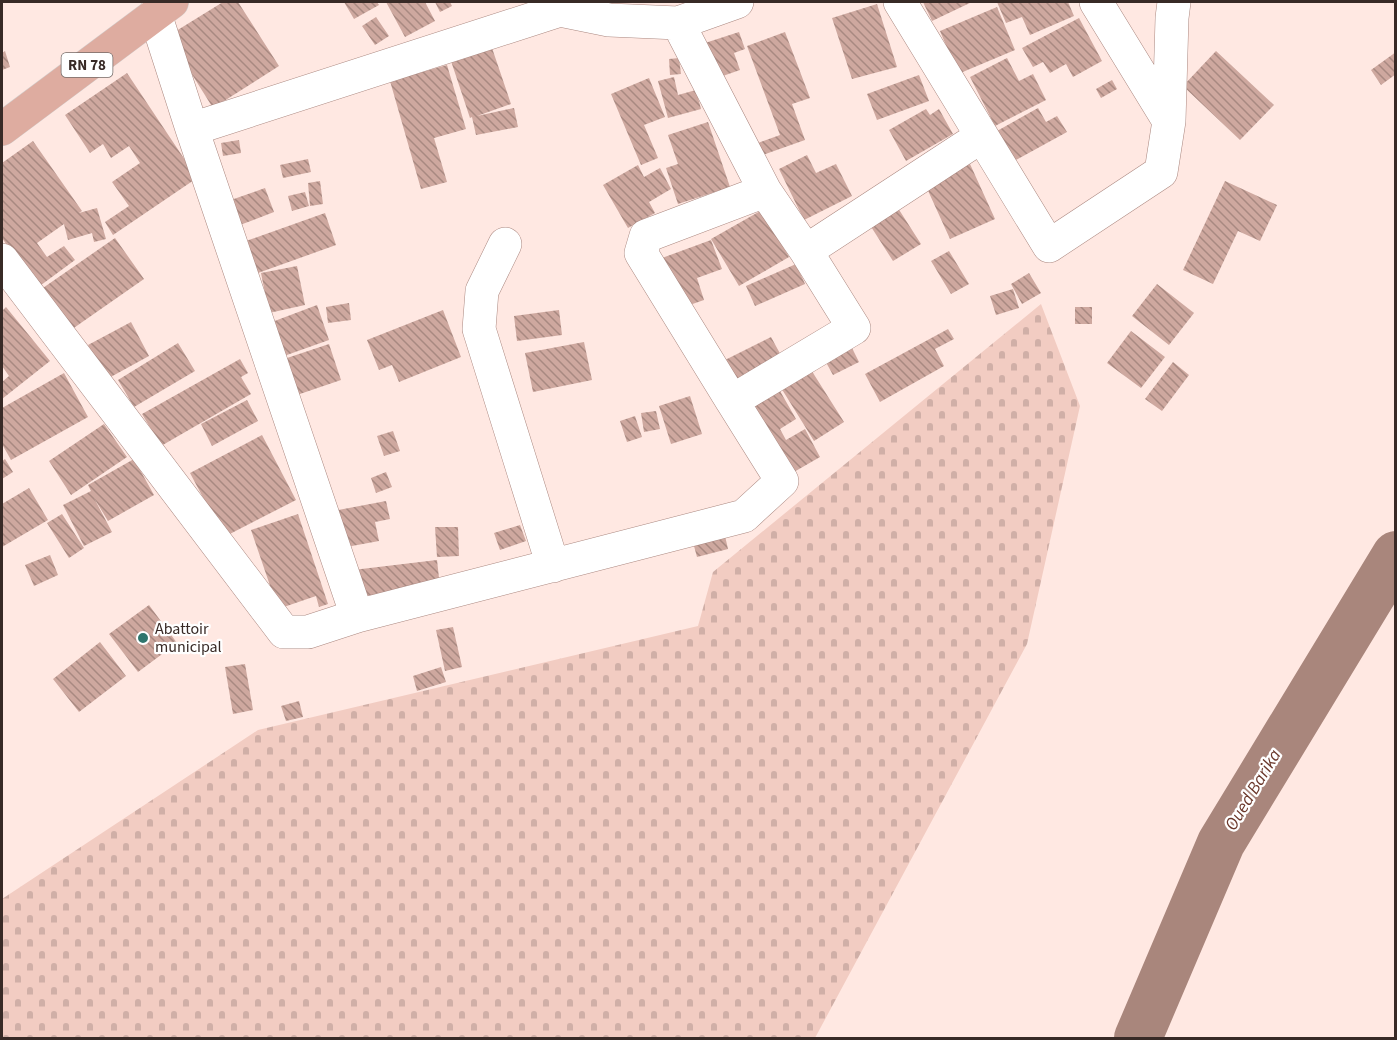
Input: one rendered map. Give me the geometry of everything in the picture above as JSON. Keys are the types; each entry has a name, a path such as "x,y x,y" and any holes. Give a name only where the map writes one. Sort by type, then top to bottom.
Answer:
{"main road":[{"name":"RN 78","path":"2,129 164,8"}],"street":[{"path":"192,129 557,6 609,20 678,24 736,2"},
{"path":"900,2 1049,246 1161,172 1169,121 1174,2"},
{"path":"1096,2 1169,121"},
{"path":"164,8 192,129 357,616"},
{"path":"678,24 765,191 854,328 732,401"},
{"path":"806,251 982,136"},
{"path":"2,260 284,632 308,632 357,616 744,516 782,481 641,253 646,236 765,191"},
{"path":"505,244 482,291 479,329 553,566"}],"green space":[{"path":"1041,304 1080,406 1027,644 815,1038 2,1038 2,899 258,730 698,626 713,572"}],"building":[{"path":"223,2 238,2 279,66 213,108 168,36"},
{"path":"344,2 377,2 379,5 354,19"},
{"path":"386,2 425,2 435,21 405,37"},
{"path":"435,2 450,2 452,6 440,12"},
{"path":"923,2 972,2 932,21"},
{"path":"997,2 1068,2 1074,16 1030,35 1022,17 1006,23"},
{"path":"877,4 897,67 852,79 832,18"},
{"path":"997,7 1015,50 958,74 940,31"},
{"path":"376,17 389,36 375,45 362,26"},
{"path":"1079,18 1102,61 1073,77 1066,64 1050,73 1043,62 1033,67 1022,48"},
{"path":"739,32 745,49 734,53 740,70 717,78 705,43"},
{"path":"785,32 810,98 792,104 805,140 754,158 750,146 780,135 747,46"},
{"path":"492,48 511,104 477,116 514,108 518,127 476,135 472,117 470,118 451,61"},
{"path":"5,51 10,67 2,70 2,53"},
{"path":"1216,51 1274,105 1240,140 1183,86"},
{"path":"1396,52 1396,74 1381,85 1371,70"},
{"path":"679,58 681,74 670,75 669,59"},
{"path":"1007,58 1019,81 1033,74 1046,100 995,126 970,77"},
{"path":"447,65 466,129 434,138 447,182 421,189 390,81"},
{"path":"127,73 197,178 113,235 105,222 129,206 112,182 140,163 129,146 111,158 103,144 90,153 65,115"},
{"path":"919,75 929,101 877,120 867,94"},
{"path":"674,77 678,95 696,90 701,109 668,118 658,81"},
{"path":"649,78 665,117 644,125 658,158 641,165 611,94"},
{"path":"1112,80 1117,89 1101,98 1096,89"},
{"path":"1038,108 1046,122 1057,116 1067,132 1014,161 997,131"},
{"path":"926,109 930,115 939,109 953,134 906,161 889,130"},
{"path":"708,122 730,187 678,204 666,168 678,164 668,135"},
{"path":"239,140 241,153 223,156 221,143"},
{"path":"33,141 82,211 79,213 97,208 106,239 94,242 92,233 68,240 64,224 37,243 47,257 64,246 75,260 37,288 2,238 2,163"},
{"path":"807,155 816,173 836,164 852,196 804,220 779,169"},
{"path":"308,159 311,172 283,178 280,165"},
{"path":"970,164 995,219 950,239 925,184"},
{"path":"638,165 644,177 660,168 671,189 649,202 655,213 628,228 603,185"},
{"path":"320,181 323,204 310,206 308,183"},
{"path":"1225,181 1277,205 1260,241 1238,231 1213,284 1183,270"},
{"path":"265,188 274,212 240,225 231,200"},
{"path":"305,192 309,206 292,211 288,196"},
{"path":"896,205 921,244 893,261 868,222"},
{"path":"762,210 789,257 739,286 711,239"},
{"path":"325,213 336,245 258,273 246,241"},
{"path":"115,238 144,279 68,332 40,290"},
{"path":"711,240 722,269 697,278 704,300 681,308 662,258"},
{"path":"949,251 969,284 951,294 931,261"},
{"path":"796,264 805,284 755,306 746,286"},
{"path":"297,266 305,305 269,313 261,273"},
{"path":"1029,273 1041,293 1022,304 1011,284"},
{"path":"1157,284 1194,313 1169,345 1132,316"},
{"path":"1013,289 1019,308 996,315 990,296"},
{"path":"349,303 351,320 328,323 326,307"},
{"path":"317,305 329,340 284,356 272,322"},
{"path":"6,307 50,361 2,399 2,382 9,376 2,366 2,311"},
{"path":"1075,307 1092,307 1092,324 1075,324"},
{"path":"443,310 461,357 399,382 392,365 379,370 367,340"},
{"path":"559,310 562,335 517,341 514,316"},
{"path":"131,322 149,356 107,379 88,345"},
{"path":"948,329 954,339 935,349 944,366 880,402 865,374"},
{"path":"1131,331 1165,357 1141,388 1107,363"},
{"path":"771,337 783,359 733,385 721,362"},
{"path":"584,342 592,380 533,392 525,353"},
{"path":"849,342 859,362 833,375 822,355"},
{"path":"178,343 195,371 134,407 118,380"},
{"path":"329,344 341,380 297,395 284,359"},
{"path":"240,359 248,373 241,377 251,394 161,446 142,414"},
{"path":"1173,362 1189,375 1162,411 1145,399"},
{"path":"808,365 844,422 814,441 778,383"},
{"path":"64,373 88,417 11,460 2,444 2,408"},
{"path":"776,384 796,419 780,429 786,440 805,429 820,457 787,476 745,402"},
{"path":"690,396 702,434 671,444 659,406"},
{"path":"247,400 258,421 212,446 201,424"},
{"path":"656,411 660,429 644,432 641,413"},
{"path":"635,416 642,437 627,442 620,421"},
{"path":"104,424 127,457 71,495 49,461"},
{"path":"393,431 400,451 384,456 377,436"},
{"path":"262,435 296,500 224,537 190,473"},
{"path":"5,459 13,472 2,479 2,461"},
{"path":"134,459 154,495 108,521 94,498 112,532 84,546 63,505 91,491 88,485"},
{"path":"386,472 392,487 376,493 371,478"},
{"path":"29,488 48,520 2,547 2,504"},
{"path":"386,501 390,519 375,522 379,541 341,548 333,511"},
{"path":"62,514 84,548 69,558 47,523"},
{"path":"298,514 328,604 319,607 316,596 278,609 251,530"},
{"path":"520,525 526,541 500,550 494,533"},
{"path":"435,527 458,527 459,556 437,557"},
{"path":"723,527 728,549 697,557 691,535"},
{"path":"50,555 58,575 34,586 25,565"},
{"path":"437,560 440,587 356,597 353,570"},
{"name":"Abattoir municipal","path":"149,605 177,643 138,672 109,634"},
{"path":"453,627 462,667 445,671 436,630"},
{"path":"100,642 126,676 79,712 53,679"},
{"path":"245,664 253,710 233,714 225,667"},
{"path":"441,667 446,682 417,691 413,676"},
{"path":"299,701 303,717 286,721 281,706"}],"waterway":[{"name":"Oued Barika","path":"1138,1038 1221,843 1396,555"}],"place":[{"name":"Abattoir municipal","path":"143,638"}]}
